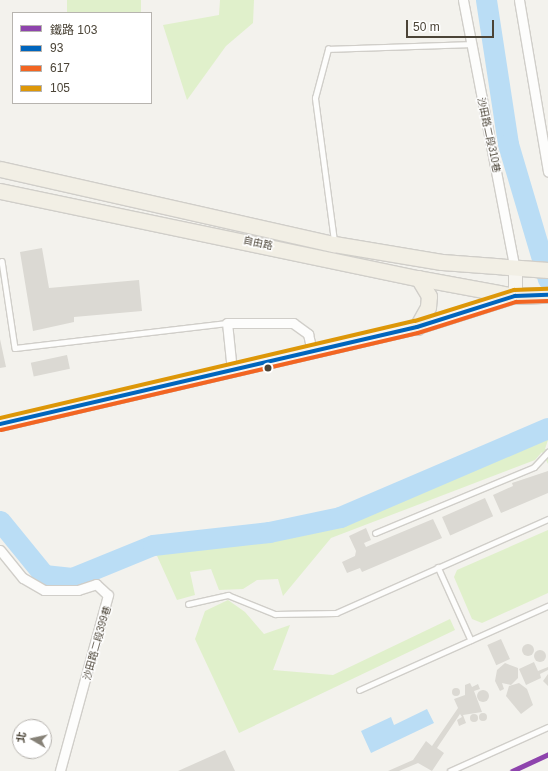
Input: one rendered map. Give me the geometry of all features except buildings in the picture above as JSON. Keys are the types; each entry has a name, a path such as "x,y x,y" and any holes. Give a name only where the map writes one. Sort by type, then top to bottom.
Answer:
{"main road":[{"name":"自由路","path":"0,169 334,244 515,270 544,270"},
{"name":"自由路","path":"0,191 418,278 515,296 543,296"},
{"path":"417,327 428,307 429,296 418,278"}],"street":[{"name":"沙田路二段310巷","path":"464,0 515,270"},
{"path":"519,0 548,172"},
{"path":"0,424 417,327 515,296 515,270"},
{"path":"232,371 226,323 293,323 308,334 312,352"},
{"name":"沙田路二段399巷","path":"0,550 23,578 44,590 78,590 96,584 108,595 60,771"}],"lane":[{"path":"334,244 315,98 328,49 472,44"},
{"path":"2,261 15,348 226,323"},
{"path":"375,533 534,467 548,452"},
{"path":"188,604 228,595 275,614 336,613 548,519"},
{"path":"438,567 471,640"},
{"path":"358,690 548,606"},
{"path":"450,771 548,727"}],"green space":[{"path":"67,0 141,0 141,12 67,12"},
{"path":"220,0 254,0 253,23 226,46 187,100 163,25 219,15"},
{"path":"528,434 548,440 545,449 548,449 548,464 542,452 535,460 331,538 283,596 278,579 257,580 243,589 219,590 211,569 190,572 195,595 177,600 153,547 249,538 315,525"},
{"path":"548,530 548,593 482,623 472,619 454,577 457,570"},
{"path":"228,600 245,612 264,634 290,625 273,670 333,675 450,619 455,630 239,733 195,639 205,611"}],"water":[{"path":"427,709 434,723 371,753 361,731 391,717 394,725"}],"waterway":[{"path":"486,0 508,144 548,279"},
{"path":"0,521 44,575 72,578 153,545 269,532 340,517 548,428"}],"rail line":[{"name":"103","path":"512,771 548,754"}],"transit line":[{"name":"105","path":"0,418 415,321 514,290 548,289"},
{"name":"93","path":"0,424 417,327 515,296 548,295"},
{"name":"617","path":"1,430 418,333 516,302 548,301"}]}
